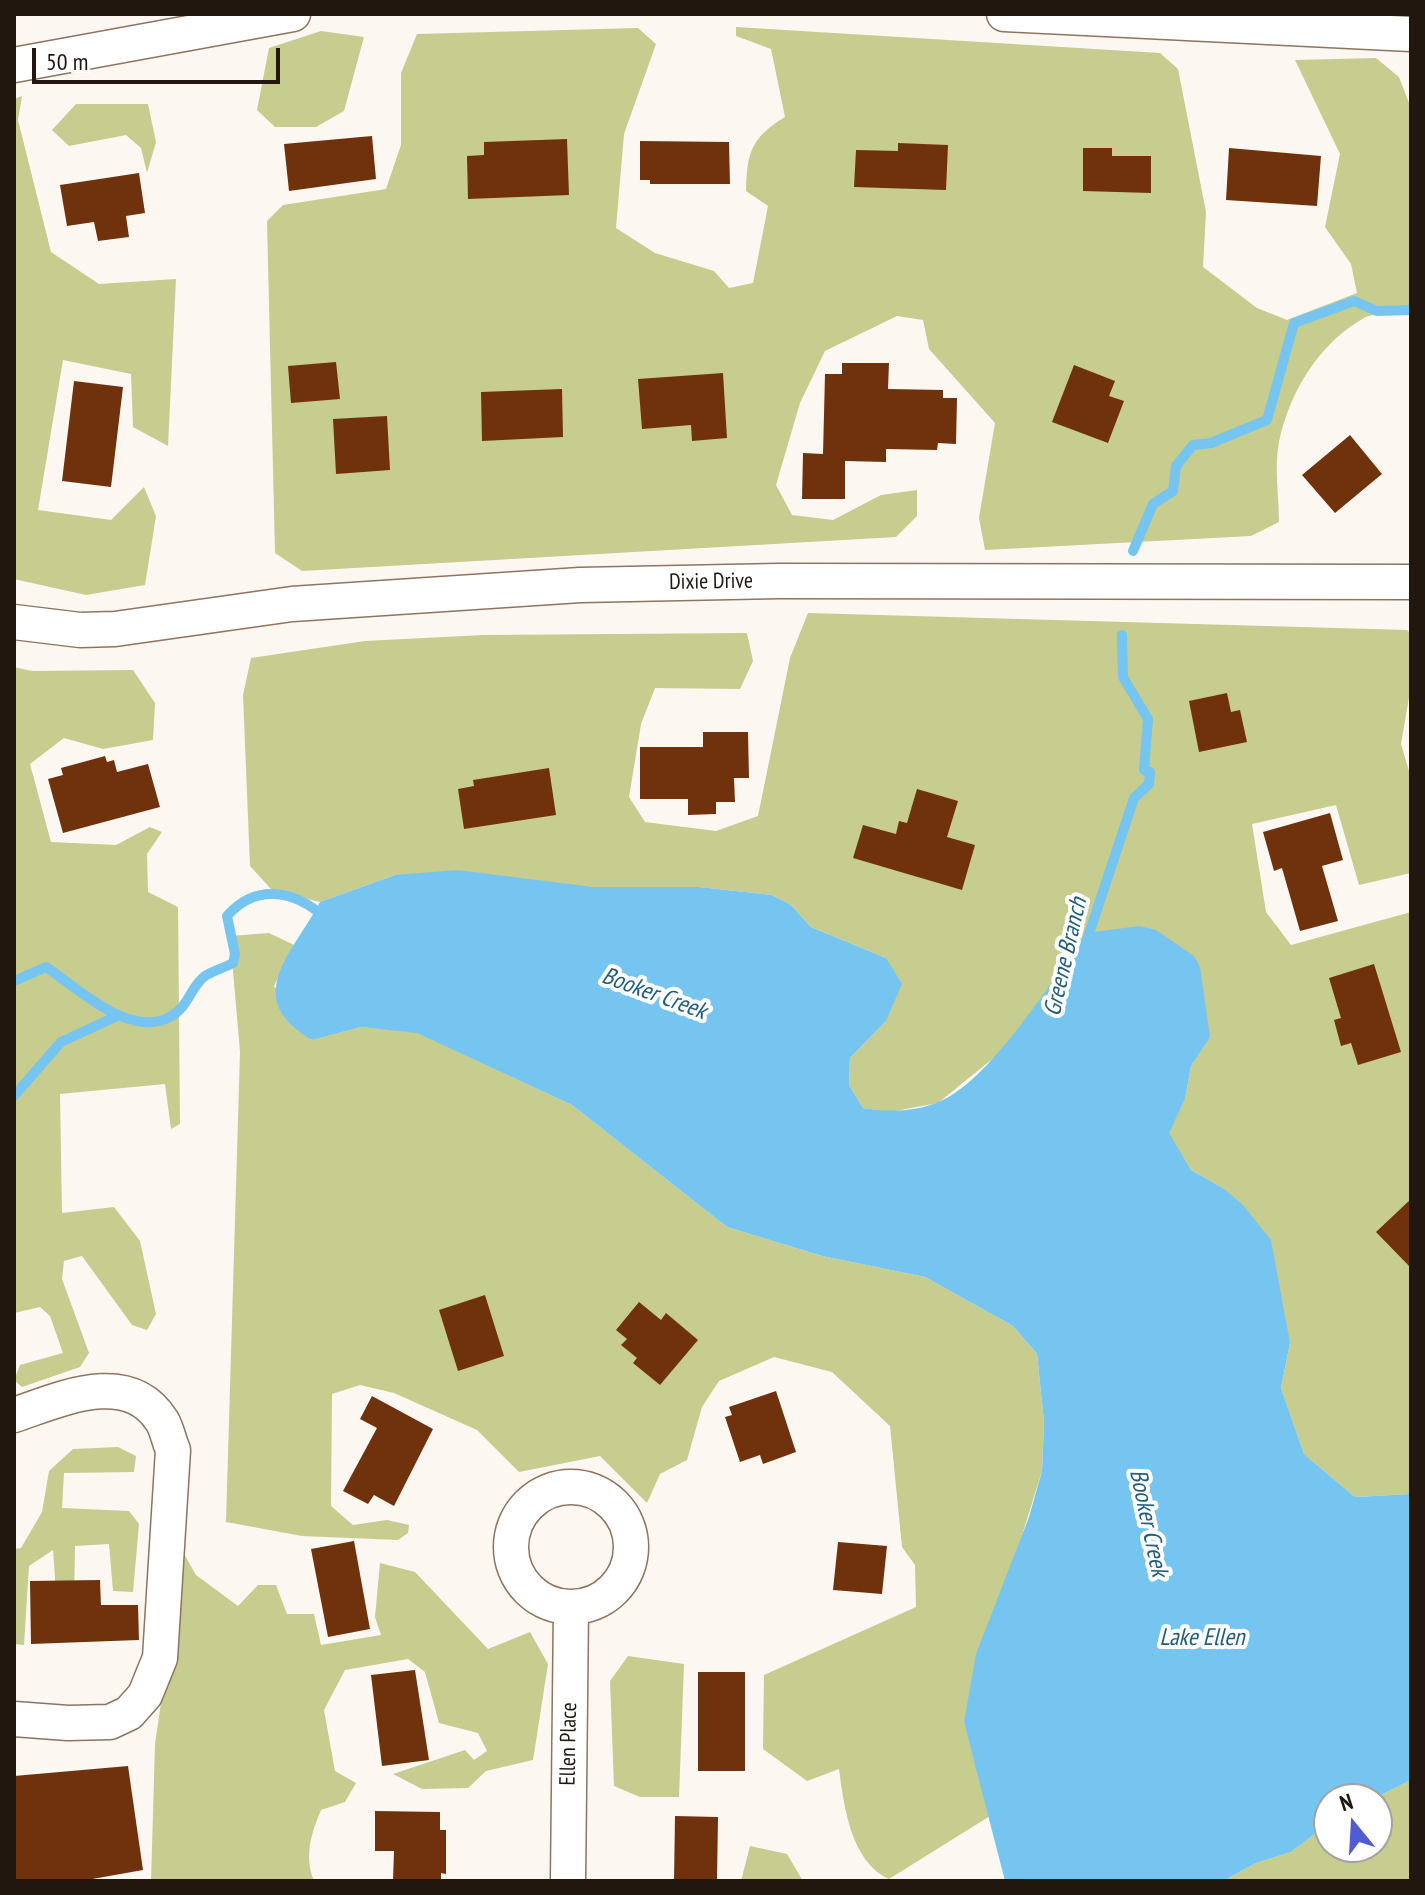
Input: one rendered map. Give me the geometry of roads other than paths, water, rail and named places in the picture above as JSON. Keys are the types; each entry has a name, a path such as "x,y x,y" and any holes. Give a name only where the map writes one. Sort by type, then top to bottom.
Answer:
{"street":[{"path":"14,65 293,14"},
{"path":"1004,14 1411,34"},
{"name":"Dixie Drive","path":"14,622 80,630 115,629 292,604 580,585 779,581 1411,582"},
{"path":"14,1415 85,1392 120,1391 140,1399 162,1420 173,1450 160,1658 145,1695 129,1713 110,1722 14,1719"},
{"name":"Ellen Place","path":"568,1881 571,1608"}],"water":[{"name":"Lake Ellen","path":"457,870 593,887 699,887 772,895 791,905 811,927 886,958 902,984 886,1021 850,1058 849,1085 863,1108 872,1109 900,1110 936,1103 977,1075 1018,1028 1087,933 1139,926 1156,930 1194,956 1200,967 1210,1037 1191,1066 1185,1099 1169,1133 1191,1170 1223,1188 1243,1205 1271,1240 1290,1343 1281,1388 1304,1454 1355,1497 1411,1494 1411,1780 1393,1789 1393,1783 1313,1783 1313,1835 1291,1852 1256,1863 1223,1881 1005,1881 964,1722 976,1654 1029,1517 1042,1471 1044,1422 1037,1354 1013,1326 925,1277 822,1256 727,1227 572,1105 417,1033 361,1027 312,1040 291,1024 279,1008 276,991 287,957 320,902 395,875"}],"waterway":[{"name":"Greene Branch","path":"1133,551 1153,504 1173,491 1176,466 1193,445 1211,443 1267,420 1294,323 1354,301 1377,311 1411,310"},
{"name":"Greene Branch","path":"1085,946 1134,798 1149,784 1150,772 1144,770 1148,719 1123,677 1122,635"},
{"name":"Booker Creek","path":"14,981 46,967 104,1008 136,1021 152,1022 175,1014 205,976 233,963 235,954 227,916 238,905 250,898 276,894 301,901 325,918"},
{"path":"14,1096 61,1042 115,1017"}]}
